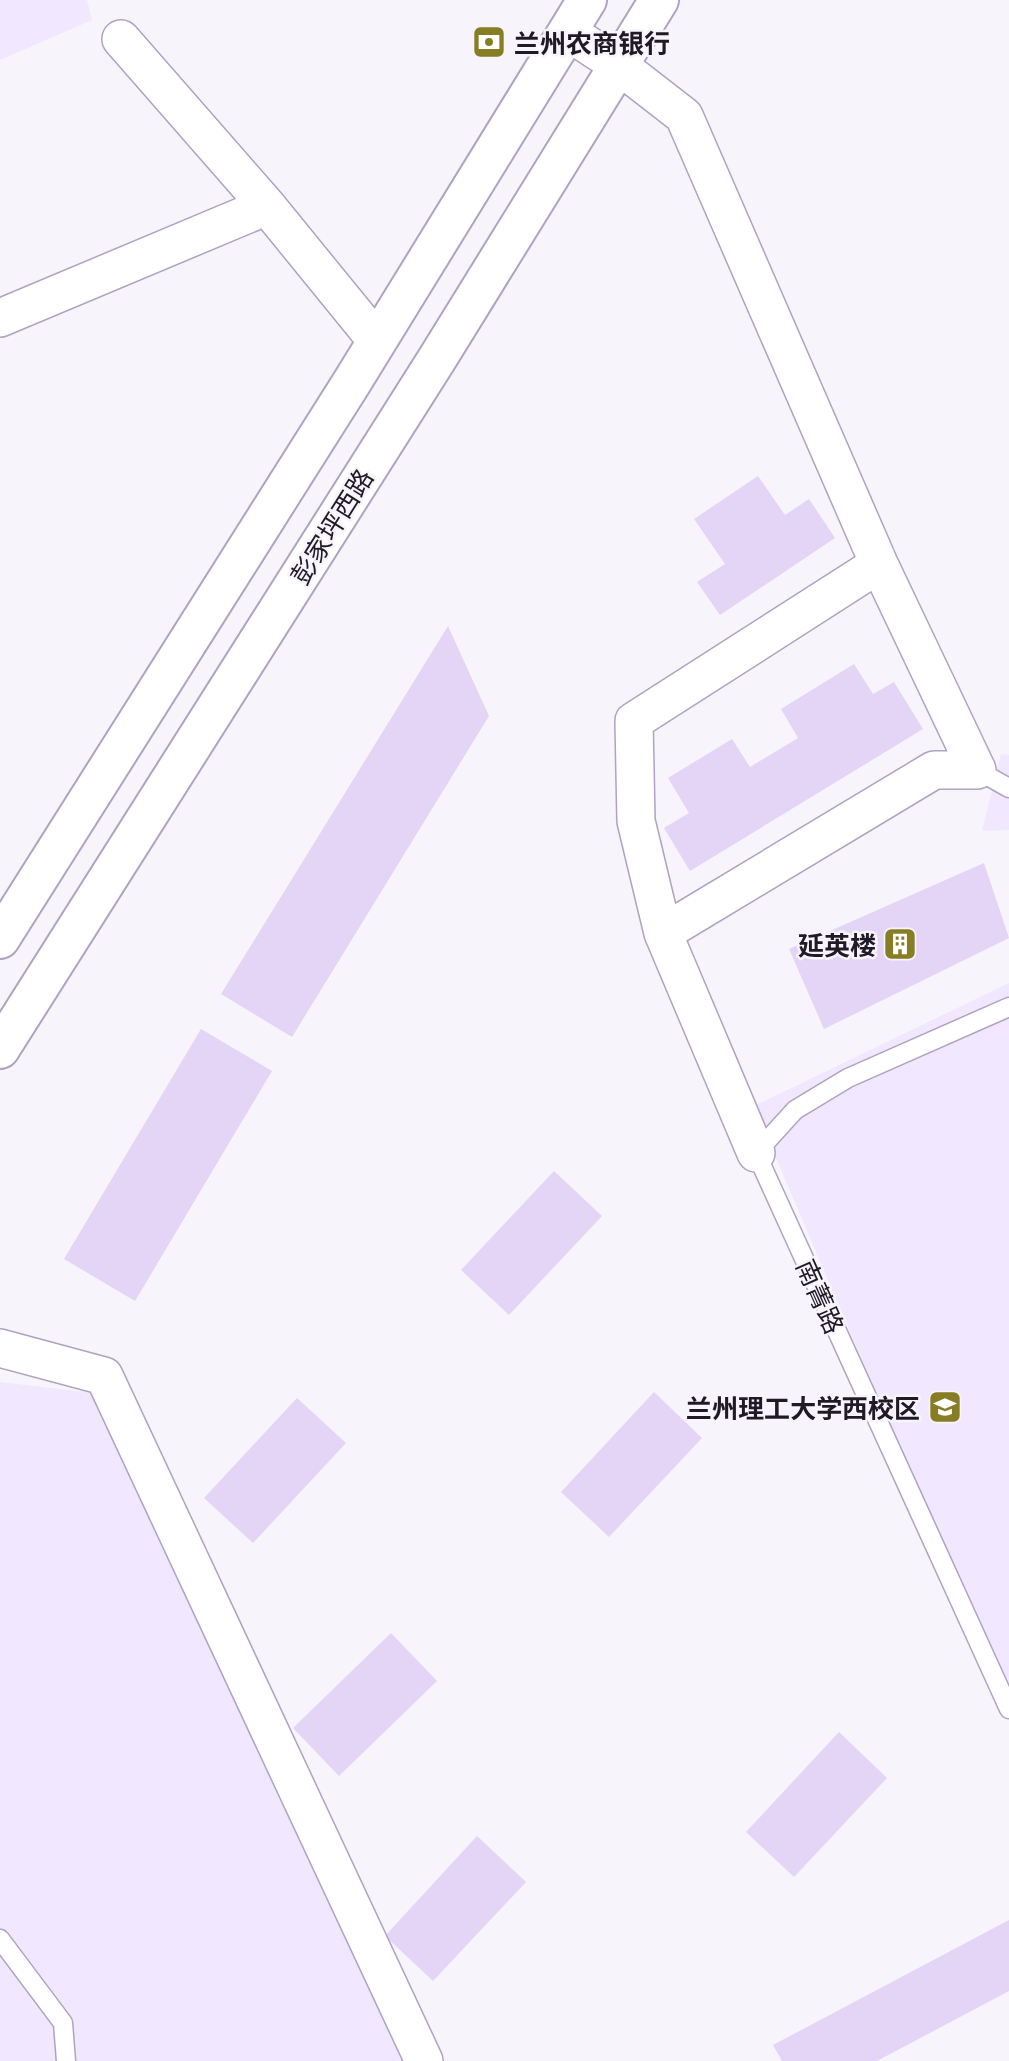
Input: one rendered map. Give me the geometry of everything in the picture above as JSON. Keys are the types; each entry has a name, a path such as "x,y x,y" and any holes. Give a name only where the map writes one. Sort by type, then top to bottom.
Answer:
{"main road":[{"name":"彭家坪西路","path":"0,1049 467,312 617,64 659,0"},
{"path":"0,939 377,341 577,16"}],"street":[{"path":"577,16 617,64 684,116 879,564 977,771 934,770 663,933"},
{"path":"121,39 267,206 377,341"},
{"path":"0,318 267,206"},
{"path":"756,1153 663,933 636,821 634,721 879,564"},
{"path":"0,1348 104,1376 424,2061"}],"lane":[{"path":"977,771 1009,788"},
{"path":"756,1153 794,1110 848,1077 1009,1007"},
{"name":"南菁路","path":"756,1153 1009,1709"},
{"path":"0,1939 63,2023 66,2061"}],"shaded area":[{"path":"0,0 87,0 92,20 0,60"},
{"path":"1001,754 1009,755 1009,830 982,831"},
{"name":"兰州理工大学西校区","path":"1009,983 1009,1707 754,1106"},
{"path":"0,1382 101,1394 405,2061 0,2061"}],"building":[{"path":"758,476 785,515 809,499 835,538 720,615 697,582 725,564 694,519"},
{"path":"448,626 489,716 292,1037 221,994"},
{"path":"854,664 873,694 894,682 923,729 690,871 664,828 689,813 668,778 732,739 750,767 798,738 781,709"},
{"name":"延英楼","path":"984,863 1009,938 824,1029 789,949"},
{"path":"201,1029 272,1071 135,1301 64,1259"},
{"path":"554,1171 602,1216 509,1315 461,1270"},
{"path":"654,1392 702,1438 609,1537 561,1492"},
{"path":"297,1398 346,1443 253,1543 204,1498"},
{"path":"391,1633 437,1681 339,1776 293,1728"},
{"path":"839,1732 887,1778 794,1877 746,1832"},
{"path":"477,1836 526,1882 433,1981 385,1936"},
{"path":"1009,1920 1009,1991 877,2061 782,2061 773,2045"}],"place":[{"name":"兰州农商银行","path":"489,42"},
{"name":"延英楼","path":"900,944"},
{"name":"兰州理工大学西校区","path":"945,1407"}]}
